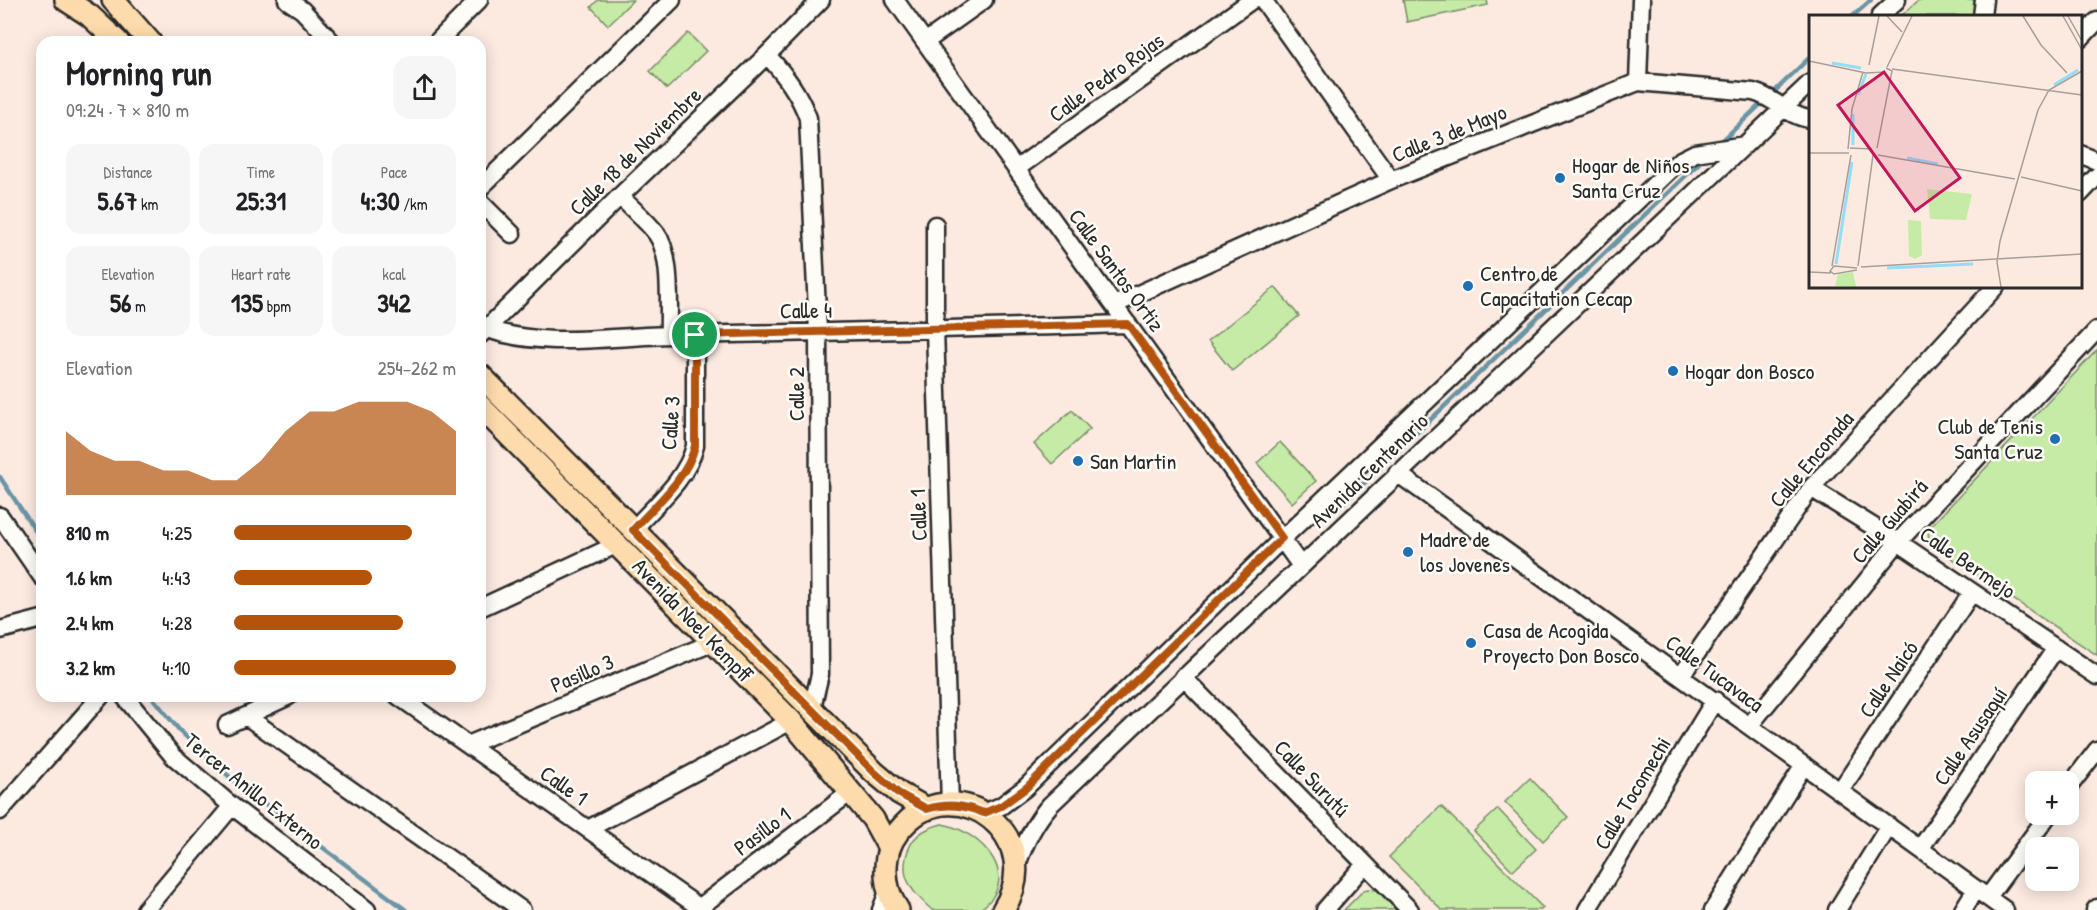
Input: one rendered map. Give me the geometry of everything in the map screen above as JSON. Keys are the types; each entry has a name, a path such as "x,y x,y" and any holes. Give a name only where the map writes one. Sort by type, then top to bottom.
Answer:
{"main road":[{"path":"66,0 89,15 112,36"},
{"path":"113,0 145,36"},
{"name":"Avenida Noel Kempff","path":"486,382 626,537 714,642 791,721 852,791 873,819 888,848"},
{"name":"Avenida Noel Kempff","path":"486,412 515,442 626,537 628,544 646,555 688,597 706,604 874,772 898,793 927,809"},
{"path":"889,904 885,870 888,848 897,832 910,818 927,809 950,804 968,806 984,813 1000,826 1011,844 1017,865 1016,882 1010,906"}],"street":[{"path":"287,0 307,5 328,36"},
{"path":"443,36 479,0"},
{"path":"486,182 672,0"},
{"name":"Calle 18 de Noviembre","path":"486,329 620,196 768,55 821,0"},
{"name":"Calle Santos Ortiz","path":"895,0 1301,566"},
{"path":"925,42 984,0"},
{"name":"Calle Pedro Rojas","path":"1016,169 1252,0"},
{"path":"1263,0 1391,180"},
{"path":"1638,82 1641,0"},
{"path":"1881,15 1897,0"},
{"path":"1982,15 1984,0"},
{"path":"2082,37 2097,21"},
{"name":"Calle 2","path":"768,55 792,84 802,100 808,118 818,332 820,674 812,708"},
{"name":"Calle 3 de Mayo","path":"1114,305 1391,180 1638,82 1753,92 1803,118 1809,119"},
{"name":"Avenida Centenario","path":"1017,865 1027,838 1050,805 1745,145 1774,102 1809,84"},
{"name":"Avenida Centenario","path":"984,813 1001,806 1026,788 1282,538 1679,161 1695,153 1745,145"},
{"path":"2082,155 2097,161"},
{"path":"2082,192 2097,176"},
{"path":"620,196 657,234 663,246 666,260 669,335"},
{"path":"486,208 512,234"},
{"name":"Calle 1","path":"935,225 935,329 950,804"},
{"name":"Calle Enconada","path":"1681,676 1811,488 1994,288"},
{"name":"Calle 4","path":"486,332 573,340 669,335 1128,324"},
{"name":"Calle Guabirá","path":"1750,725 1898,542 2097,330"},
{"name":"Calle 3","path":"626,537 685,471 692,459 695,446 695,335"},
{"name":"Calle Tucavaca","path":"1397,473 2005,910"},
{"name":"Calle Bermejo","path":"1811,488 1898,542 2097,676"},
{"path":"0,516 36,568"},
{"path":"486,605 626,537"},
{"name":"Calle Naicó","path":"1840,791 1972,592"},
{"path":"0,630 36,621"},
{"name":"Pasillo 3","path":"468,745 714,642"},
{"name":"Calle Asusaquí","path":"1920,849 2056,648"},
{"name":"Calle Surutú","path":"1183,677 1410,910"},
{"name":"Calle Tocomechi","path":"1587,910 1715,700"},
{"path":"0,811 96,702"},
{"name":"Tercer Anillo Externo","path":"129,702 173,756 232,806 367,910"},
{"path":"227,725 276,702"},
{"name":"Calle 1","path":"407,702 702,909"},
{"path":"246,716 522,910"},
{"path":"588,829 791,721"},
{"path":"2079,774 2097,750"},
{"path":"1713,910 1804,765"},
{"name":"Pasillo 1","path":"702,909 852,791"},
{"path":"150,908 232,806"},
{"path":"1963,910 1982,893 2040,825"},
{"path":"1836,910 1889,826"},
{"path":"1325,910 1365,864"}],"green space":[{"path":"598,0 633,0 608,25 591,7"},
{"path":"1403,0 1487,0 1488,5 1407,22"},
{"path":"1919,0 1978,0 1975,15 1902,15"},
{"path":"688,33 706,51 667,89 650,71"},
{"path":"1275,287 1299,316 1232,371 1208,341"},
{"name":"Club de Tenis Santa Cruz","path":"2097,350 2097,655 1929,543 1928,529"},
{"path":"1072,410 1090,429 1052,464 1034,444"},
{"path":"1280,442 1316,481 1292,503 1257,463"},
{"path":"1530,778 1568,817 1543,841 1505,802"},
{"path":"1441,806 1543,908 1541,910 1442,910 1389,857"},
{"path":"1498,809 1536,849 1513,871 1474,831"},
{"path":"942,824 957,828 971,836 993,858 998,871 998,884 992,898 979,910 932,910 910,886 905,874 905,864 911,844 923,831"},
{"path":"1364,890 1377,890 1399,910 1344,910"}],"waterway":[{"path":"1854,15 1871,0"},
{"path":"1771,95 1809,58"},
{"path":"1723,140 1764,101"},
{"path":"1337,509 1700,162"},
{"path":"0,477 36,532"},
{"path":"156,702 180,731 233,780 406,910"}],"place":[{"name":"Hogar de Niños Santa Cruz","path":"1560,178"},
{"name":"Centro de Capacitation Cecap","path":"1468,286"},
{"name":"Hogar don Bosco","path":"1673,371"},
{"name":"Club de Tenis Santa Cruz","path":"2055,439"},
{"name":"San Martin","path":"1078,461"},
{"name":"Madre de los Jovenes","path":"1408,552"},
{"name":"Casa de Acogida Proyecto Don Bosco","path":"1471,643"}],"route":[{"path":"1128,324 1282,538 1026,788 1001,806 984,813 968,806 950,804 927,809 898,793 874,772 633,530 685,471 692,459 695,446 695,335 1128,324"}]}
